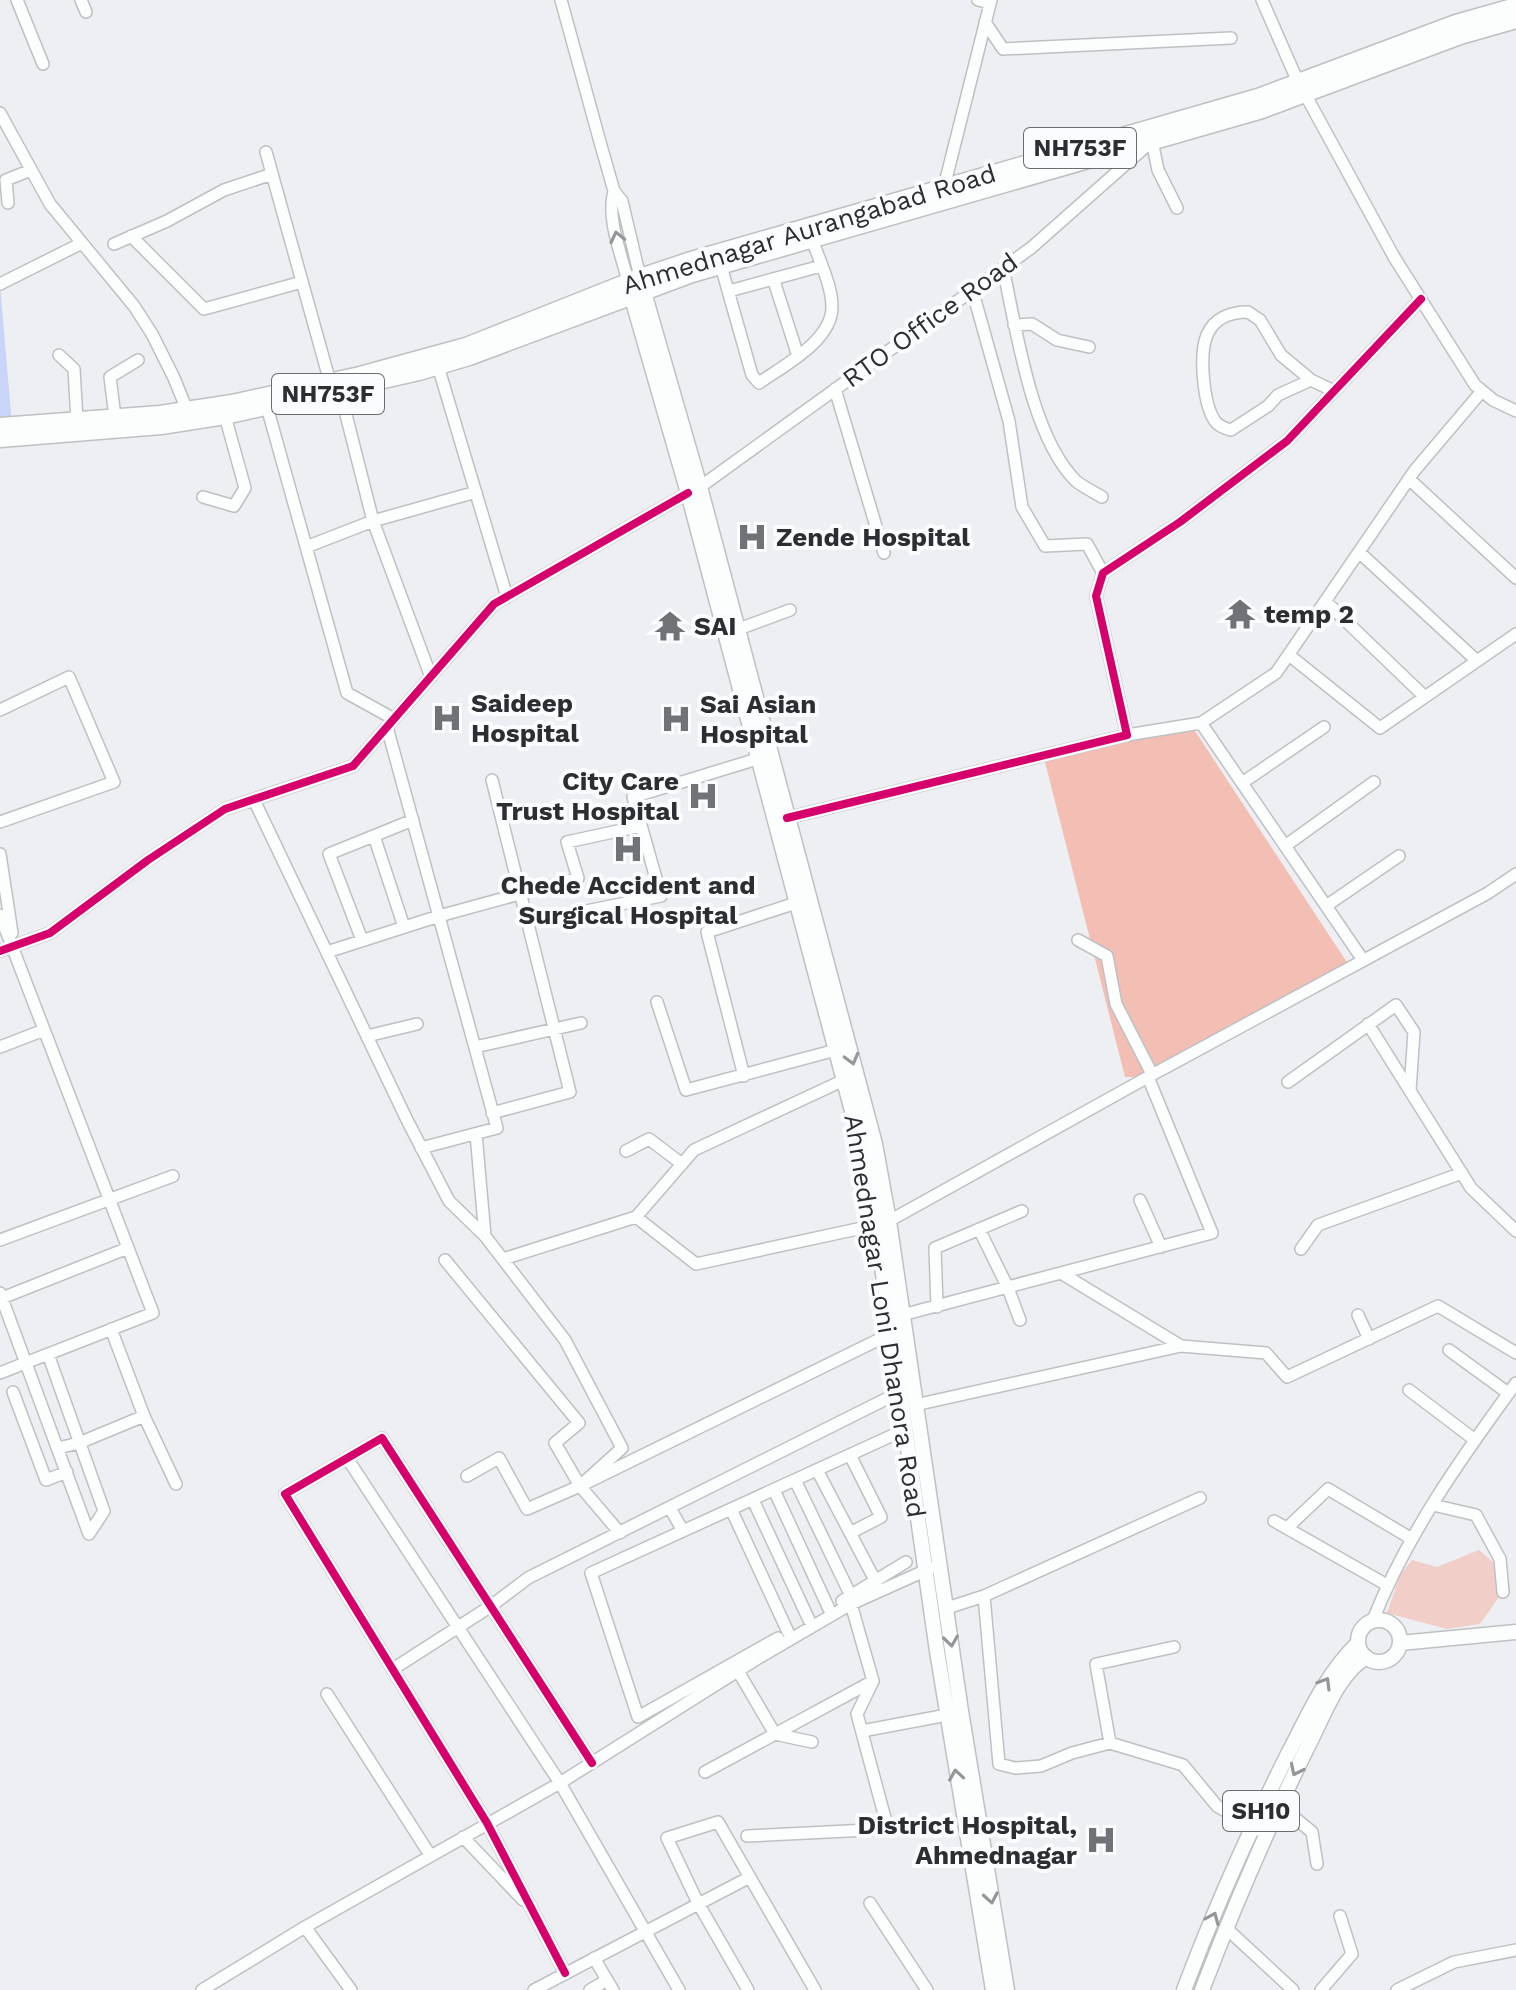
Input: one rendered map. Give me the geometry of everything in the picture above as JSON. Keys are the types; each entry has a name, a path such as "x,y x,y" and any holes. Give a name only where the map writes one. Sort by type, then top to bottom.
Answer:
{"highway":[{"name":"Ahmednagar Aurangabad Road","path":"0,426 187,410 335,386 466,346 635,287 944,187 1258,97 1301,88 1456,23 1516,6"},
{"name":"NH753F","path":"0,439 161,426 225,416 335,386 438,366 635,287 721,266 1262,110 1301,88 1516,20"}],"main road":[{"name":"Ahmednagar Loni Dhanora Road","path":"635,287 736,630 875,1144 890,1334 898,1393 934,1567 947,1608 1007,1990"},
{"name":"Ahmednagar Loni Dhanora Road","path":"694,490 757,759 882,1223 902,1315 934,1567 947,1715 993,1990"},
{"path":"1373,1620 1392,1624 1398,1633 1400,1643 1392,1657 1384,1661 1376,1662 1366,1657 1358,1643 1364,1625 1373,1620"},
{"path":"1400,1643 1516,1632"},
{"name":"SH10","path":"1184,1990 1253,1827 1324,1685 1341,1659 1358,1643"},
{"name":"SH10","path":"1202,1990 1279,1805 1333,1698 1355,1665 1366,1657"}],"street":[{"path":"17,0 43,64"},
{"path":"81,0 86,12"},
{"path":"561,0 614,191 611,203 613,217 635,287"},
{"path":"1262,0 1301,88 1394,257 1475,385 1493,400 1516,411"},
{"path":"944,187 985,22 987,1"},
{"path":"985,22 1003,49 1231,38"},
{"path":"0,113 50,204 134,306 152,334 187,410"},
{"path":"1152,141 1158,170 1177,208"},
{"name":"RTO Office Road","path":"0,951 50,933 148,860 225,809 353,766 494,604 694,490 1031,248 1152,141"},
{"path":"266,152 373,521 431,677"},
{"path":"8,203 6,180 31,170"},
{"path":"114,244 167,221 224,190 272,174"},
{"path":"131,236 204,309 302,282"},
{"path":"721,266 752,375 759,383 811,347 829,319 832,307 812,239"},
{"path":"0,284 82,243"},
{"path":"729,291 821,266"},
{"path":"1003,268 1014,325 1047,434 1077,482 1102,497"},
{"path":"774,281 798,356"},
{"path":"972,289 1009,421 1022,507 1045,546 1087,544 1103,573"},
{"path":"1127,735 1096,596 1103,573 1180,522 1287,441 1421,299"},
{"path":"1311,380 1278,395 1243,424 1231,430 1222,427 1214,420 1207,400 1203,367 1206,338 1224,316 1248,312 1260,320 1281,355 1311,380 1334,391"},
{"path":"1014,325 1032,324 1057,340 1089,347"},
{"path":"59,355 74,369 77,420"},
{"path":"115,417 110,377 138,360"},
{"path":"438,366 507,597"},
{"path":"835,389 884,553"},
{"path":"787,818 1127,735 1201,723 1276,673 1409,479 1482,391"},
{"path":"267,407 347,693 390,723 413,820 497,1128 421,1148"},
{"path":"203,497 234,506 245,488 225,416"},
{"path":"1409,479 1516,578"},
{"path":"306,547 373,521 476,492"},
{"path":"1359,552 1477,661"},
{"path":"1325,601 1425,697"},
{"path":"736,630 790,610"},
{"path":"1289,655 1380,728 1516,634"},
{"path":"0,710 69,677 114,782 0,822"},
{"path":"1201,723 1363,960"},
{"path":"1242,783 1324,727"},
{"path":"586,911 661,896 633,797 757,759"},
{"path":"492,780 570,1092 492,1113"},
{"path":"1285,846 1374,782"},
{"path":"254,800 449,1201 485,1236 565,1340 622,1448 580,1486"},
{"path":"362,940 329,854 413,820"},
{"path":"327,952 439,916 578,878 567,842 641,826"},
{"path":"374,836 404,927"},
{"path":"0,854 14,946"},
{"path":"1326,906 1399,856"},
{"path":"636,1217 696,1264 882,1223 1488,893 1516,874"},
{"path":"744,1076 707,932 796,903"},
{"path":"0,915 153,1313 0,1373"},
{"path":"902,1315 1212,1233 1150,1076 1116,1004 1107,956 1078,940"},
{"path":"657,1002 686,1090 836,1050"},
{"path":"1288,1082 1396,1005 1414,1032 1410,1091"},
{"path":"475,1047 581,1023"},
{"path":"367,1036 417,1024"},
{"path":"1368,1024 1471,1188 1516,1231"},
{"path":"0,1047 44,1030"},
{"path":"503,1259 636,1217 694,1150 844,1080"},
{"path":"476,1134 485,1236"},
{"path":"626,1151 649,1139 682,1164"},
{"path":"1301,1249 1318,1225 1462,1173"},
{"path":"0,1240 173,1176"},
{"path":"1140,1200 1161,1247"},
{"path":"937,1307 935,1248 1022,1211"},
{"path":"979,1229 1020,1320"},
{"path":"48,1354 104,1511 89,1534 1,1295 128,1248"},
{"path":"445,1260 579,1423 555,1443 580,1486 620,1533"},
{"path":"1061,1273 1181,1346"},
{"path":"915,1405 1181,1346 1266,1353 1287,1377 1438,1306 1516,1353"},
{"path":"1358,1315 1369,1339"},
{"path":"111,1329 144,1416 176,1484"},
{"path":"467,1476 499,1458 527,1509 890,1334"},
{"path":"1449,1350 1508,1393"},
{"path":"1373,1620 1387,1585 1412,1539 1475,1440 1516,1383"},
{"path":"1409,1390 1475,1440"},
{"path":"13,1392 46,1480 67,1472"},
{"path":"393,1669 491,1606 528,1578 898,1393"},
{"path":"58,1448 79,1443 144,1416"},
{"path":"29,1436 50,1427"},
{"path":"904,1430 591,1573 638,1717 829,1609 934,1567"},
{"path":"565,1973 487,1823 285,1494 382,1438 592,1763"},
{"path":"850,1455 881,1517 850,1533"},
{"path":"347,1458 560,1783 679,1990"},
{"path":"817,1470 876,1582"},
{"path":"747,1836 888,1829 857,1714 873,1681 851,1600 795,1480"},
{"path":"1287,1528 1328,1489 1412,1539"},
{"path":"774,1490 829,1609"},
{"path":"947,1608 984,1596 1200,1498"},
{"path":"753,1500 809,1620"},
{"path":"1433,1505 1476,1515 1500,1559 1503,1592"},
{"path":"670,1508 683,1531"},
{"path":"731,1509 788,1632"},
{"path":"1274,1521 1387,1585"},
{"path":"202,1990 305,1927 560,1783 851,1600 906,1562"},
{"path":"984,1596 999,1764 1015,1768 1041,1766 1072,1753 1110,1743 1183,1765 1217,1806 1266,1836"},
{"path":"1110,1743 1096,1664 1174,1647"},
{"path":"738,1671 775,1734 812,1742"},
{"path":"705,1772 873,1681"},
{"path":"327,1694 430,1855"},
{"path":"862,1731 947,1715"},
{"path":"1279,1805 1312,1832 1317,1864"},
{"path":"748,1990 698,1903 667,1838 718,1822 815,1990"},
{"path":"463,1837 533,1912"},
{"path":"534,1990 750,1877"},
{"path":"870,1903 927,1990"},
{"path":"1321,1990 1352,1954 1340,1916"},
{"path":"305,1927 351,1990"},
{"path":"1226,1928 1293,1990"},
{"path":"1397,1990 1454,1962 1516,1950"},
{"path":"590,1990 610,1985 594,1958"}],"shaded area":[{"path":"1193,728 1352,970 1148,1077 1125,1077 1043,754"},
{"path":"1479,1550 1493,1562 1499,1597 1480,1624 1447,1629 1387,1613 1400,1575 1412,1560 1437,1567"}],"water":[{"path":"0,284 12,425 0,426"}],"cycle path":[{"path":"787,818 1127,735 1096,596 1103,573 1180,522 1287,441 1421,299"},
{"path":"0,951 50,933 148,860 225,809 353,766 494,604 688,493"},
{"path":"565,1973 487,1823 285,1494 382,1438 592,1763"}],"place":[{"name":"Zende Hospital","path":"752,537"},
{"name":"temp 2","path":"1240,614"},
{"name":"SAI","path":"670,626"},
{"name":"Saideep Hospital","path":"447,718"},
{"name":"Sai Asian Hospital","path":"676,719"},
{"name":"City Care Trust Hospital","path":"703,796"},
{"name":"Chede Accident and Surgical Hospital","path":"628,849"},
{"name":"District Hospital, Ahmednagar","path":"1101,1840"}]}
